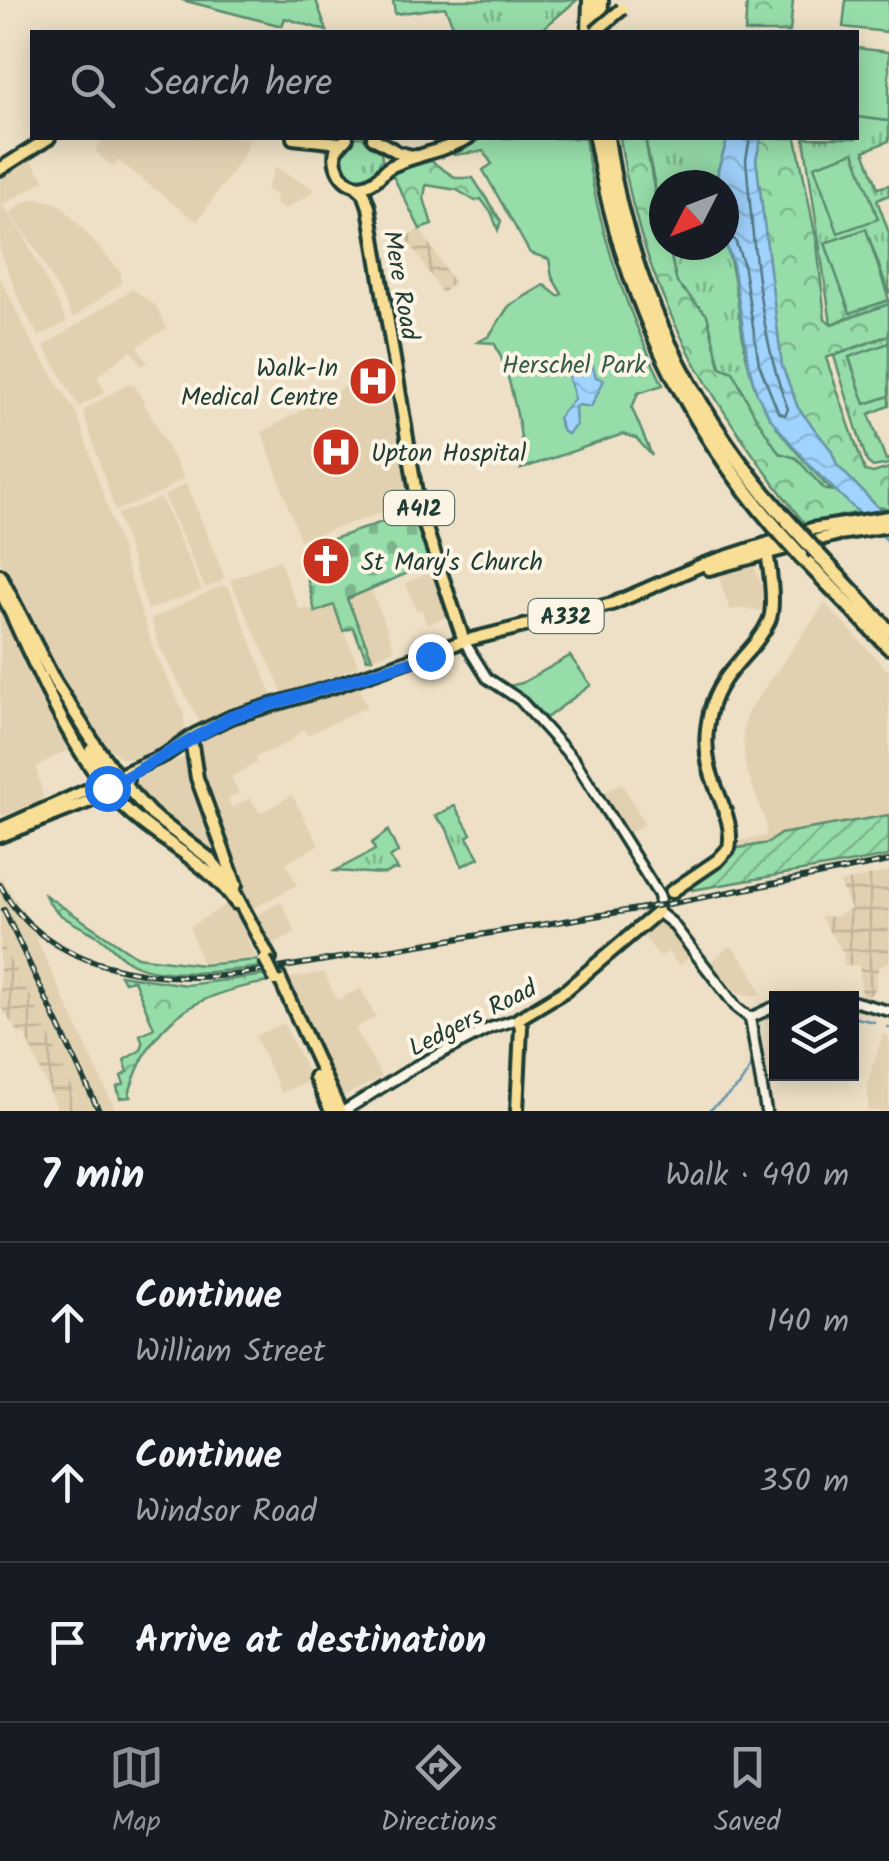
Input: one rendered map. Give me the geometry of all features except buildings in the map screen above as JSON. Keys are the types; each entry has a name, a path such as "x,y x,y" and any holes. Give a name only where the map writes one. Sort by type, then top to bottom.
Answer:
{"highway":[{"path":"590,0 594,30"},
{"path":"594,30 601,0"},
{"path":"596,140 621,252 664,359 721,458 889,631"},
{"path":"607,140 622,217 642,278 664,333 714,426 800,555 889,647"}],"main road":[{"path":"596,30 632,0"},
{"path":"0,169 46,140"},
{"path":"304,140 343,140"},
{"path":"334,158 343,140"},
{"path":"376,140 385,153 380,175"},
{"path":"377,140 399,153 418,157"},
{"path":"314,142 334,158 340,176 356,185 368,184 418,157 463,140"},
{"name":"A412","path":"369,207 380,175"},
{"name":"A412","path":"356,185 369,207"},
{"name":"Mere Road","path":"369,207 418,504 464,641"},
{"name":"A332","path":"854,526 889,517"},
{"name":"A332","path":"191,744 231,717 336,686 464,641 612,604 812,528 889,526"},
{"path":"666,894 718,860 729,848 730,827 709,767 706,744 720,686 770,616 762,549"},
{"path":"0,575 79,721 121,781 203,861 202,869"},
{"path":"0,590 95,788"},
{"path":"79,721 86,742 109,778 107,788"},
{"path":"132,813 120,792 124,774 191,744 197,778 240,899 331,1111"},
{"path":"105,758 139,768"},
{"path":"0,834 95,788 107,788 121,781"},
{"path":"107,788 234,898 268,959"},
{"path":"164,826 210,859 240,899"},
{"path":"202,869 220,844"},
{"name":"Ledgers Road","path":"518,1019 566,990 658,912"},
{"path":"291,1014 342,1111"},
{"path":"516,1111 522,1027 518,1019"}],"street":[{"path":"464,641 487,678 520,700 575,760 666,894 658,912 672,923 736,1006 750,1018 766,1111"},
{"path":"859,1004 889,1011"},
{"path":"750,1018 769,1008"},
{"name":"Ledgers Road","path":"342,1111 416,1066 490,1028 518,1019"}],"shaded area":[{"path":"102,140 250,140 197,222 119,161 113,167 95,150"},
{"path":"28,157 45,180 3,205 25,238 67,322 39,337 0,250 0,175"},
{"path":"275,167 314,189 311,194 286,209 278,207 274,194 266,190"},
{"path":"38,198 61,205 121,272 121,284 73,318 38,253 10,214 23,203"},
{"path":"420,229 454,283 442,293 406,237"},
{"path":"0,277 31,341 77,414 153,648 184,713 185,732 178,742 141,759 122,758 102,742 25,614 0,562"},
{"path":"132,289 156,306 167,328 138,346 147,363 142,366 131,350 97,376 105,392 79,407 44,346"},
{"name":"Upton Hospital","path":"382,366 392,395 411,490 410,503 300,540 262,432"},
{"path":"128,383 135,386 184,478 160,493 115,511 83,411"},
{"path":"186,483 224,576 221,582 205,588 164,496"},
{"path":"161,498 202,590 148,610 117,514"},
{"path":"279,560 299,609 333,608 359,666 284,695 230,580"},
{"path":"754,566 761,584 767,585 768,612 730,610 718,576"},
{"path":"434,571 451,615 427,625 421,609 416,610 406,583"},
{"path":"223,585 229,588 272,694 269,700 201,724 160,648 151,619"},
{"path":"371,589 395,650 372,658 347,599"},
{"path":"825,603 889,672 889,815 781,834 768,843 733,849 734,842 766,836 765,821 745,765 743,733 747,713"},
{"path":"0,604 74,746 36,767 44,801 3,816 0,811"},
{"path":"359,687 367,707 307,735 303,729 288,743 255,757 257,763 231,777 239,793 228,798 232,808 250,798 260,813 292,795 319,845 286,863 297,885 252,909 202,777 202,737 238,720"},
{"path":"184,757 217,844 211,848 161,812 135,785 137,778"},
{"path":"622,783 645,824 627,835 603,793"},
{"path":"889,871 889,961 878,969 875,990 862,997 859,965 844,966 843,953 820,916 835,917 851,909 840,883"},
{"path":"0,876 26,916 116,1111 82,1111 35,1004 0,942"},
{"path":"231,901 257,960 202,965 190,927"},
{"path":"281,902 296,932 270,946 253,917"},
{"path":"658,917 692,955 679,966 668,952 660,957 640,932"},
{"path":"0,942 35,1004 82,1111 58,1111 24,1033 19,1034 0,1006"},
{"path":"731,945 751,971 762,996 738,994 710,962"},
{"path":"324,972 337,1000 361,988 376,1017 355,1028 382,1077 343,1097 338,1096 286,979"},
{"path":"284,1023 311,1080 281,1093 255,1036"},
{"path":"883,1034 889,1036 889,1111 868,1111 868,1080"}],"green space":[{"path":"182,0 316,0 327,30 285,18 282,26"},
{"path":"393,0 577,0 541,30 455,30 445,7 395,14"},
{"path":"747,0 793,0 790,30 745,30"},
{"path":"846,0 889,0 887,32 843,27"},
{"path":"859,48 889,52 889,121 859,117"},
{"path":"859,117 889,121 889,141 864,151 878,188 889,185 889,195 877,200 889,233 889,294 866,229 825,243 850,313 889,300 889,304 831,324 804,140 859,140"},
{"path":"351,140 369,140 380,151 380,167 368,179 352,179 340,167 340,151"},
{"name":"Herschel Park","path":"479,140 585,140 596,202 614,264 663,385 638,393 632,408 652,456 636,438 623,434 521,469 519,424 505,369 494,343 478,342 489,336 509,306 544,285 558,296 562,294 552,277 549,259 530,253 483,170 492,164 483,151 453,155"},
{"path":"620,140 645,140 651,170 649,260"},
{"path":"645,140 727,140 718,170 652,170"},
{"path":"761,140 796,140 817,243 825,319 832,324 889,304 889,335 826,358 865,471 889,468 889,509 878,507 837,465 831,450 798,408 782,366 756,159"},
{"path":"854,152 878,219 838,233 814,166"},
{"path":"431,161 456,178 473,178 501,221 498,230 481,199 475,201 457,190 426,185 424,198 432,225 420,229 391,172"},
{"path":"866,229 889,300 850,313 825,243"},
{"path":"649,260 672,260 677,283 707,315 720,367 733,372 779,453 796,458 825,490 838,491 859,512 805,524 710,390"},
{"path":"672,260 730,260 747,358 759,397 791,445 829,488 838,491 825,490 796,458 779,453 720,367 707,315 677,283"},
{"path":"889,335 889,343 849,358 865,404 889,396 889,406 869,414 886,460 889,459 889,464 873,467 867,462 834,356"},
{"path":"889,343 889,396 865,404 849,357"},
{"path":"414,511 431,563 347,599 372,658 367,659 353,628 343,631 334,605 315,612 301,550"},
{"path":"570,656 591,685 546,718 509,686 522,683"},
{"path":"455,806 479,858 462,866 446,827 435,816"},
{"path":"889,815 889,856 692,890 689,885 733,849 768,843 780,834"},
{"path":"388,831 398,852 390,858 399,871 335,871 375,850 372,843"},
{"path":"45,895 137,957 202,965 257,960 261,967 193,973 142,968 61,915"},
{"path":"120,975 186,985 266,975 269,982 219,994 180,1014 149,1047 138,1068 131,1097 120,1098 117,1087 124,1084 121,1076 128,1072 124,1060 141,1050 140,1035 154,1028 134,980 124,982"}],"water":[{"path":"727,140 761,140 756,159 782,366 798,408 831,450 837,465 889,519 889,542 811,467 770,418 757,394 749,366 732,260 739,260 739,170 718,170"},
{"path":"583,362 592,364 596,377 604,380 591,407 575,407 576,425 568,434 563,432 558,418 574,399 569,374"}],"waterway":[{"path":"859,1019 874,1022"},
{"path":"709,1111 739,1086 751,1067"}],"railway":[{"path":"0,885 19,914 44,936 73,953 139,973 208,977 668,904 889,861"},
{"path":"4,910 99,1111"}],"place":[{"name":"Walk-In Medical Centre","path":"373,381"},
{"name":"Upton Hospital","path":"336,452"},
{"name":"St Mary's Church","path":"326,561"}],"route":[{"path":"107,788 231,717 430,656"}]}
